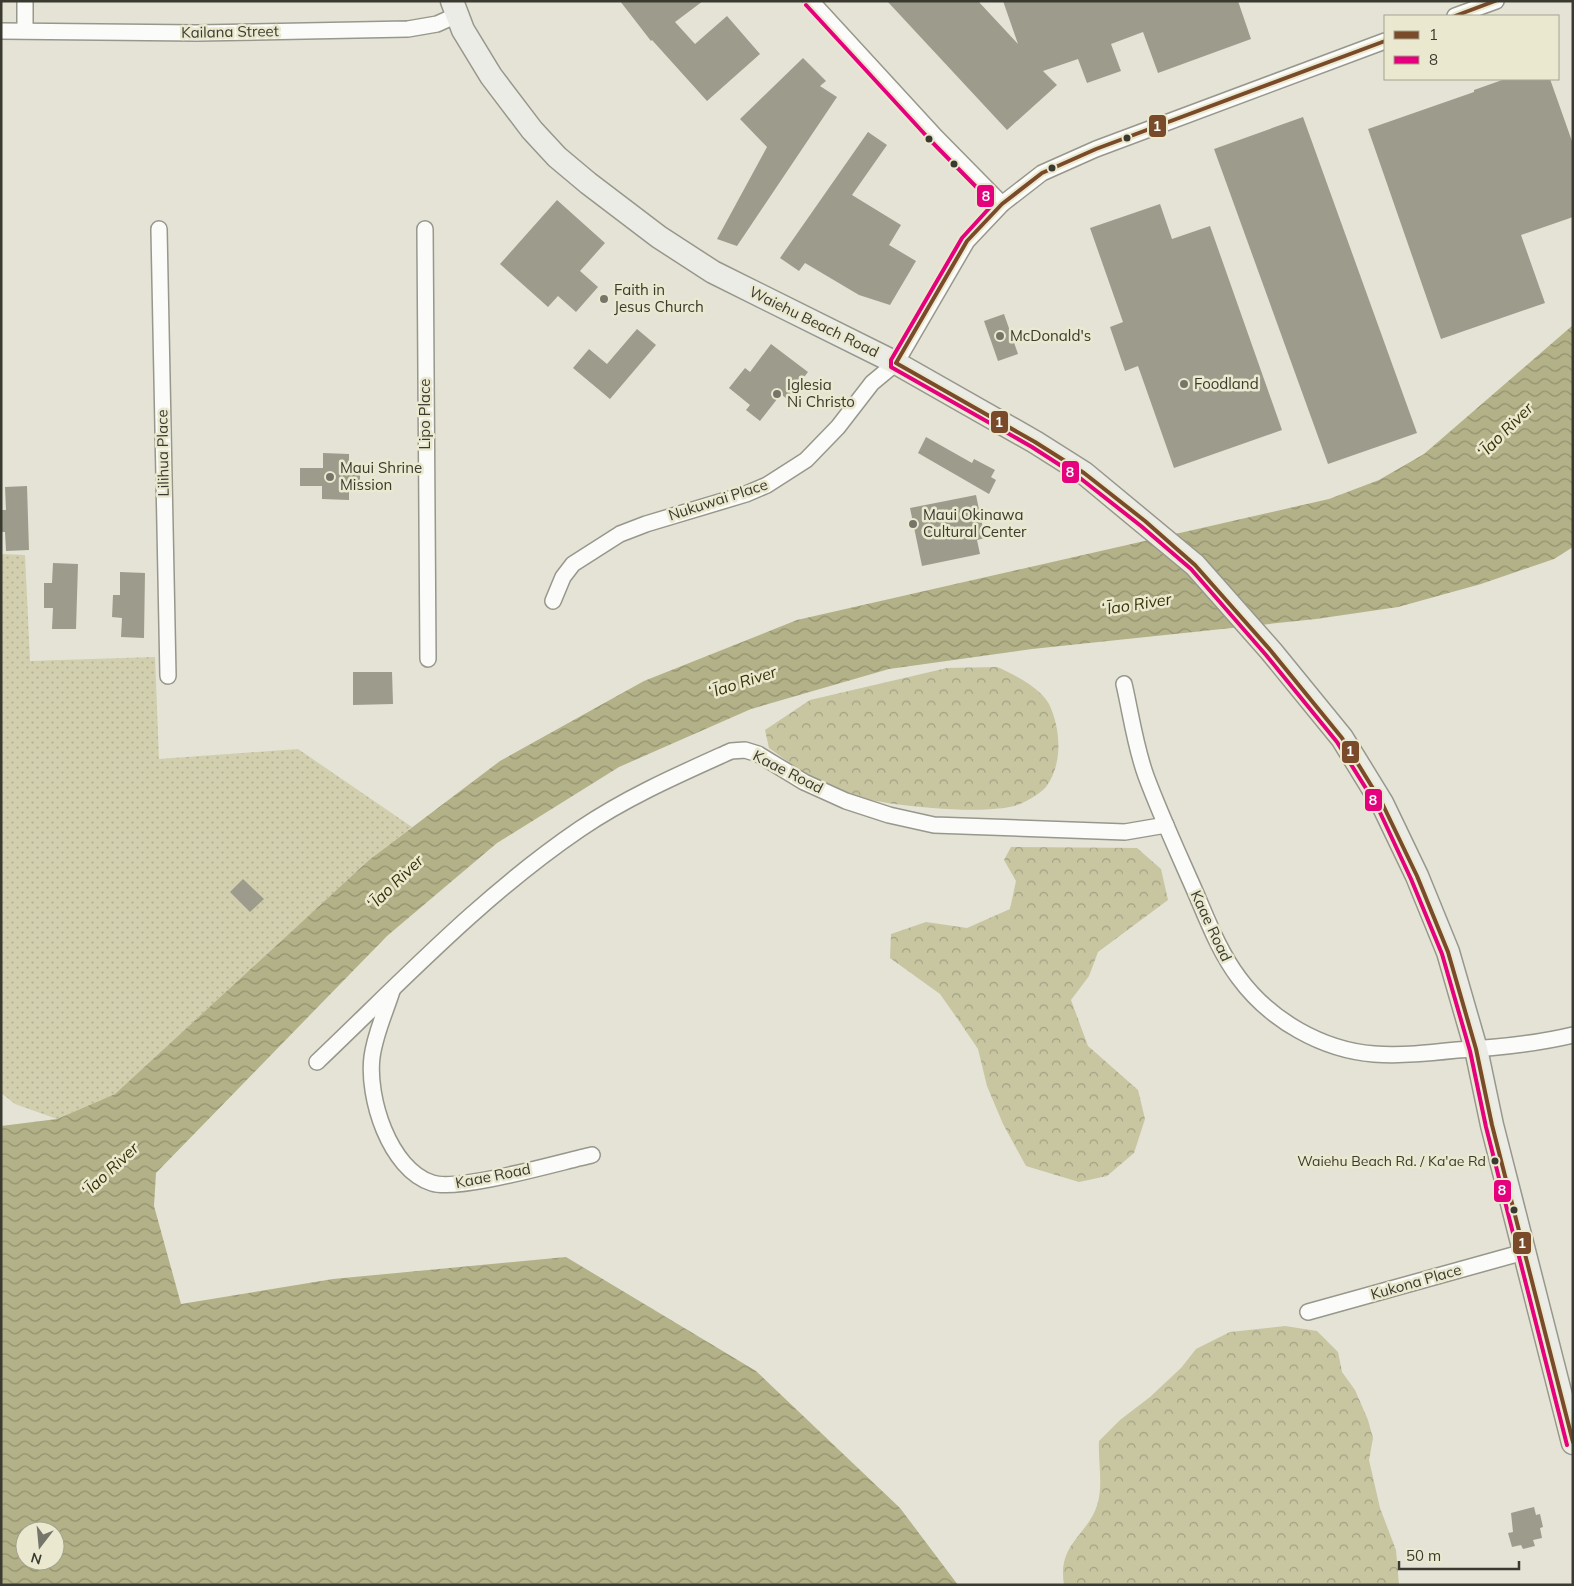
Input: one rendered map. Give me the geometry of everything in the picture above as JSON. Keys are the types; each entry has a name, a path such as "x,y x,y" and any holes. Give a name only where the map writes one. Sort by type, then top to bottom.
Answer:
{"street":[{"path":"25,1 25,30"},
{"path":"811,1 928,129 1002,204"},
{"path":"1458,15 1496,1"},
{"name":"Kailana Street","path":"1,31 197,32 408,29 437,24 454,8"},
{"name":"Waiehu Beach Road","path":"454,8 463,30 490,76 532,130 557,157 676,249 713,272 896,363 1018,432 1084,473 1145,521 1195,565 1271,651 1342,738 1382,803 1417,876 1448,952 1476,1049 1524,1252 1573,1443"},
{"name":"Nukuwai Place","path":"553,601 562,577 573,564 620,534 646,524 746,494 787,474 823,445 872,383 896,363 967,241 1002,204 1042,174 1067,160 1384,41"},
{"name":"Lilihua Place","path":"159,229 168,676"},
{"name":"Lipo Place","path":"425,229 428,659"},
{"name":"Kaae Road","path":"1124,684 1137,746 1166,825 1227,961 1254,996 1288,1024 1328,1044 1371,1054 1394,1055 1476,1049 1552,1040 1573,1035"},
{"name":"Kaae Road","path":"317,1062 514,877 582,828 654,786 732,751 745,750 758,754 804,782 846,800 889,814 934,824 1125,832 1166,825"},
{"name":"Kaae Road","path":"392,990 375,1042 372,1058 373,1092 382,1124 396,1152 410,1171 432,1184 461,1185 592,1155"},
{"name":"Kukona Place","path":"1308,1312 1524,1252"}],"shaded area":[{"path":"1,554 25,555 30,661 155,657 159,759 298,749 412,827 369,860 115,1094 57,1119 15,1104 1,1093"}],"green space":[{"path":"997,667 1018,677 1045,698 1053,714 1058,735 1058,757 1052,778 1041,792 1020,804 1004,808 981,810 954,809 895,804 845,795 821,785 769,748 765,730 810,700 947,668"},
{"path":"1011,847 1137,848 1161,869 1168,900 1098,952 1089,976 1071,1000 1088,1046 1138,1090 1145,1119 1134,1153 1107,1176 1079,1182 1026,1166 1003,1124 987,1086 978,1049 940,994 890,958 891,934 926,922 967,928 1010,909 1016,881 1004,860"},
{"path":"1285,1326 1317,1331 1338,1352 1342,1372 1355,1390 1368,1420 1373,1438 1369,1460 1380,1508 1396,1550 1399,1585 1064,1585 1063,1570 1069,1549 1094,1514 1098,1502 1100,1487 1099,1441 1120,1420 1150,1397 1181,1368 1196,1349 1230,1332"}],"water":[{"name":"ʻĪao River","path":"1573,325 1573,547 1554,559 1481,584 1398,607 1316,619 1032,649 889,669 751,709 619,767 497,843 387,936 156,1173 154,1206 181,1304 333,1279 566,1257 756,1371 900,1508 958,1585 1,1585 1,1126 57,1119 115,1094 369,860 500,761 644,681 797,620 1329,499 1379,480 1424,454"}],"building":[{"path":"620,1 703,1 675,22 695,44 727,16 760,54 707,101 651,41"},
{"path":"887,1 978,1 1018,44 1003,1 1238,1 1251,39 1158,73 1143,32 1111,44 1121,71 1087,83 1078,59 1043,71 1057,85 1007,130"},
{"path":"803,58 826,81 820,86 837,97 737,246 717,239 767,147 740,119"},
{"path":"1502,80 1550,80 1573,144 1573,217 1521,235 1545,303 1441,339 1368,129 1474,92 1474,90"},
{"path":"1303,117 1417,433 1328,464 1214,149"},
{"path":"868,132 887,145 852,195 901,225 889,245 916,261 890,305 859,295 805,263 799,271 780,258"},
{"path":"557,200 605,243 580,271 598,287 576,312 558,296 548,307 500,264"},
{"path":"1160,204 1172,239 1210,226 1282,430 1174,468 1138,366 1125,371 1110,327 1123,322 1090,228"},
{"name":"McDonald's","path":"1004,314 1018,354 998,361 984,321"},
{"path":"637,329 656,345 610,399 573,368 589,349 607,364"},
{"path":"771,344 808,372 787,399 781,394 760,421 746,410 750,405 729,388 745,368 750,372"},
{"path":"926,437 972,463 974,459 995,470 991,477 996,480 989,494 918,453"},
{"name":"Maui Shrine Mission","path":"323,453 349,454 349,469 360,469 360,486 349,486 349,500 322,499 322,486 300,486 300,468 323,468"},
{"path":"27,486 29,550 6,551 5,532 1,532 1,510 6,510 5,487"},
{"path":"976,495 985,538 977,540 980,554 922,566 910,508"},
{"path":"53,563 78,564 76,629 52,629 53,608 44,608 44,583 52,583"},
{"path":"120,572 145,573 144,638 121,637 122,618 112,617 113,595 120,595"},
{"path":"353,672 392,672 393,704 353,705"},
{"path":"243,879 264,899 250,912 230,892"},
{"path":"1534,1507 1536,1515 1540,1514 1543,1527 1540,1528 1542,1538 1533,1540 1535,1546 1523,1549 1521,1545 1512,1547 1508,1533 1513,1532 1511,1513"}],"transit line":[{"name":"1","path":"1458,15 1495,1"},
{"name":"8","path":"806,5 931,141 993,204 962,238 891,360 891,367 1032,447 1080,478 1141,526 1191,569 1266,655 1337,742 1377,806 1411,879 1442,954 1470,1051 1486,1127 1567,1445"},
{"name":"1","path":"1384,41 1096,149 1042,173 1002,204 967,241 896,363 1035,442 1084,473 1145,521 1195,565 1271,651 1342,738 1382,803 1417,876 1448,952 1476,1049 1492,1125 1573,1442"}],"place":[{"name":"Faith in Jesus Church","path":"604,299"},
{"name":"McDonald's","path":"1000,336"},
{"name":"Foodland","path":"1184,384"},
{"name":"Iglesia Ni Christo","path":"777,394"},
{"name":"Maui Shrine Mission","path":"330,477"},
{"name":"Maui Okinawa Cultural Center","path":"913,524"},
{"name":"Waiehu Beach Rd. / Ka'ae Rd","path":"1495,1161"}]}
